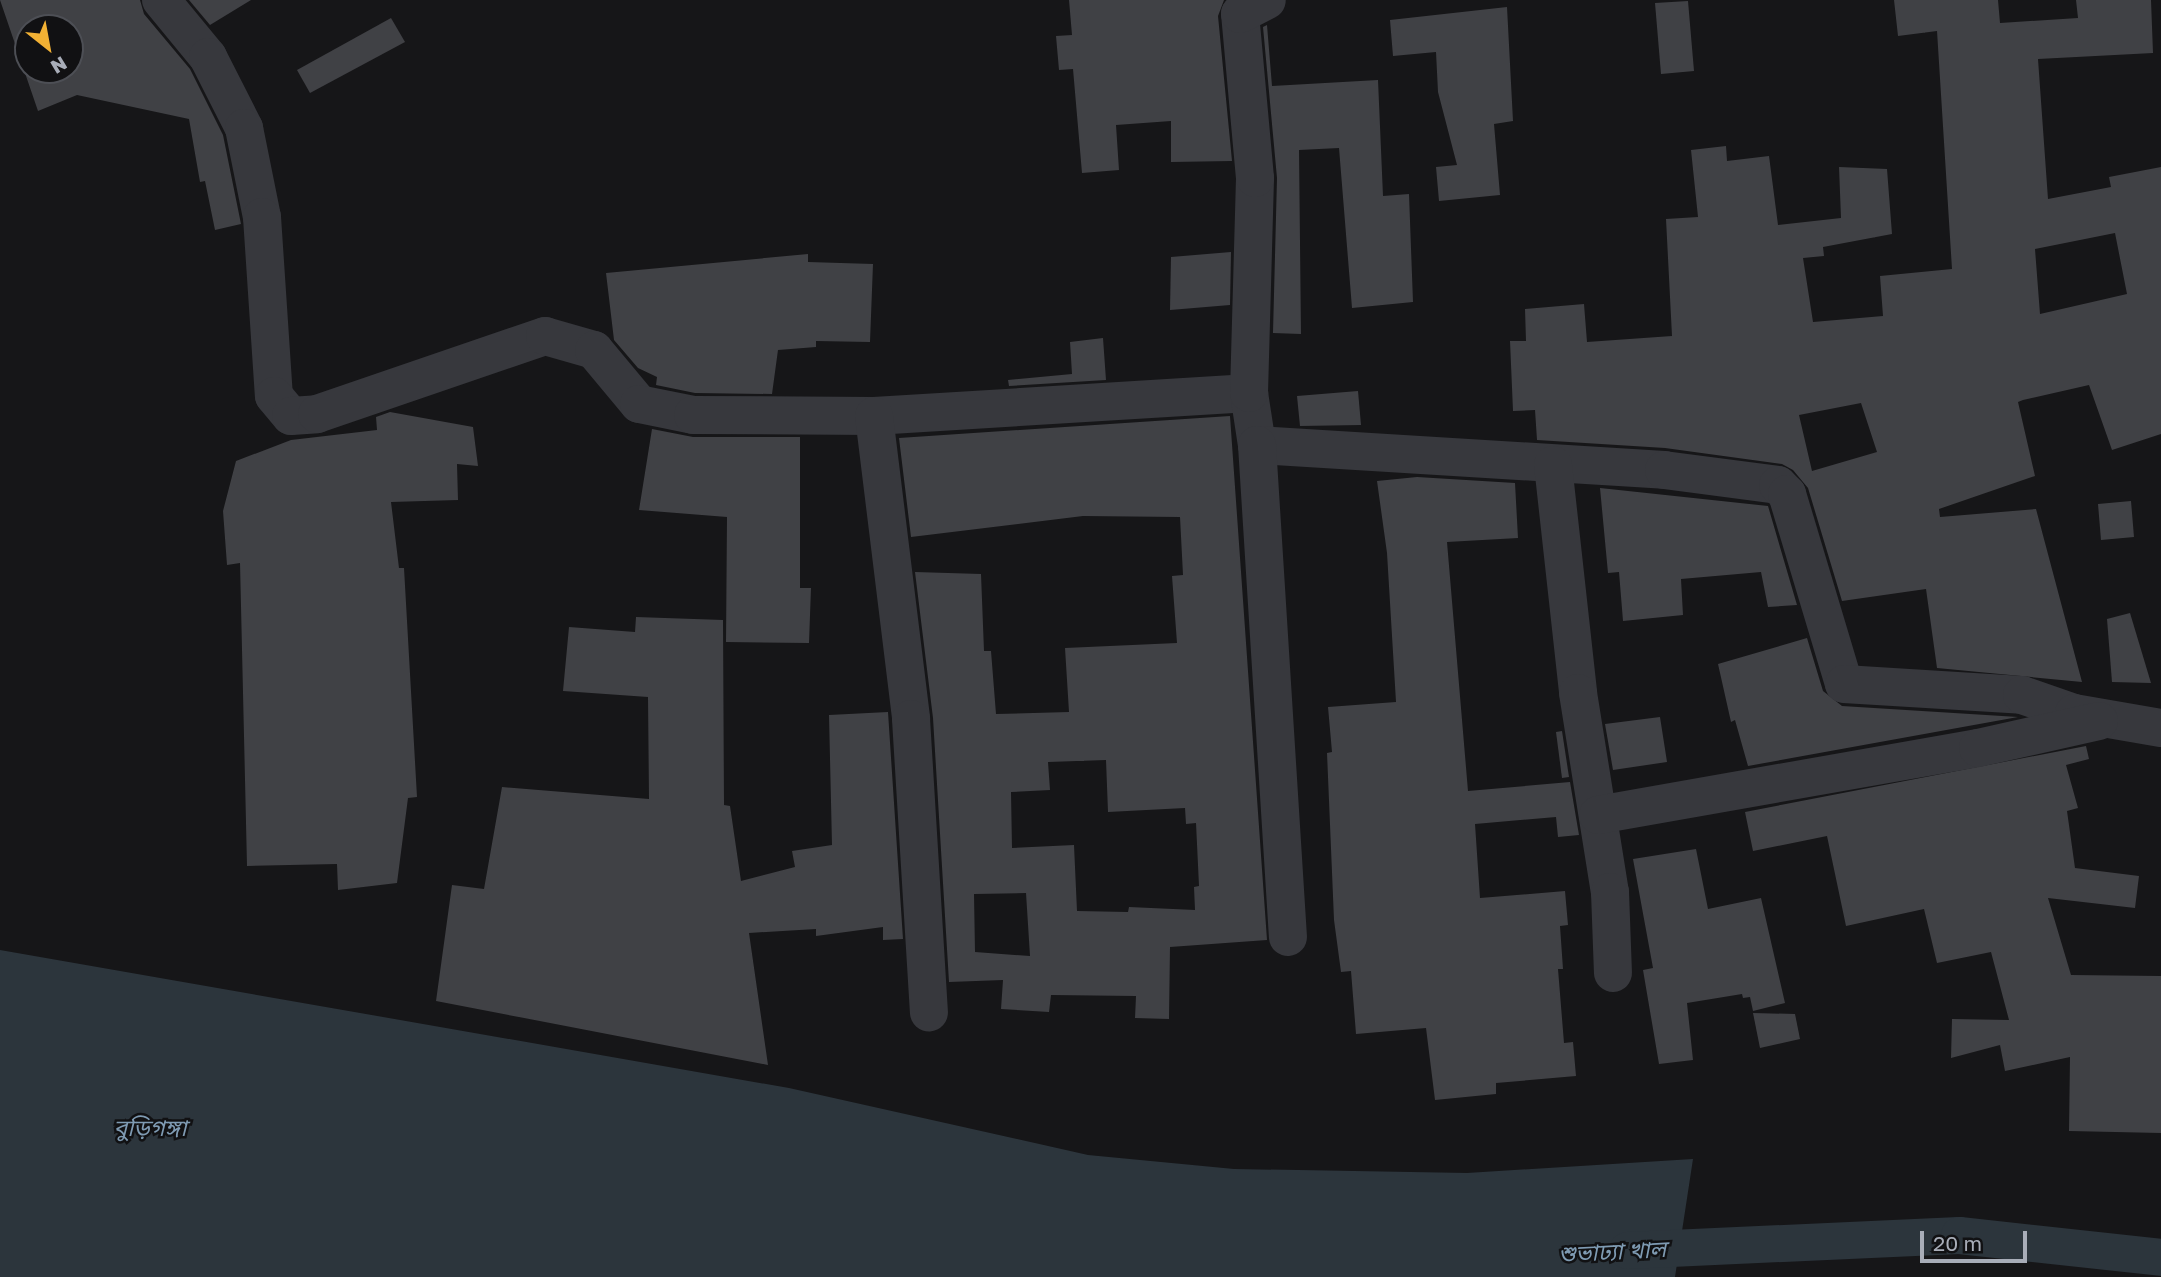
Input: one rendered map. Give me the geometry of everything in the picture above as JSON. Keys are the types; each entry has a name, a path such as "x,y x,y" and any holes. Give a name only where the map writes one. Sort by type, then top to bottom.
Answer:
{"street":[{"path":"161,0 208,57 244,128 261,217 274,396 291,416 317,414 545,336 593,350 639,404 693,415 874,416 1249,393"},
{"path":"1267,0 1240,14 1255,178 1249,393 1257,445 1288,937"},
{"path":"874,416 911,719 929,1012"},
{"path":"1257,445 1664,470 1778,485 1787,494 1844,684 2022,695 2074,713 2161,727"},
{"path":"1553,465 1578,693 1610,892 1613,973"},
{"path":"1598,815 1978,748 2111,718"}],"water":[{"name":"বুড়িগঙ্গা","path":"0,950 789,1088 1088,1155 1234,1169 1467,1173 1693,1159 1675,1277 0,1277"}],"building":[{"path":"0,0 140,0 144,14 190,69 223,135 241,224 215,230 205,181 200,182 189,119 77,95 38,111 29,84 84,84 84,14 14,14 14,41"},
{"path":"189,0 251,0 210,25"},
{"path":"1069,0 1224,0 1218,16 1232,161 1171,162 1171,121 1116,125 1119,170 1082,173 1073,69 1059,70 1056,36 1072,35"},
{"path":"1894,0 1998,0 2000,23 2078,18 2076,0 2151,0 2153,53 2038,59 2048,199 2111,187 2109,177 2161,167 2161,434 2112,450 2089,385 2023,400 2018,402 2035,476 1939,509 1940,517 2036,509 2082,682 1937,668 1926,589 1842,601 1808,488 1793,470 1782,464 1665,448 1537,440 1535,410 1513,411 1510,341 1526,341 1525,309 1584,304 1587,342 1672,336 1666,219 1698,217 1691,150 1726,146 1727,161 1769,156 1778,225 1841,218 1839,167 1887,169 1892,234 1823,247 1824,256 1803,258 1813,322 1883,316 1880,276 1952,269 1937,31 1898,36","holes":["2115,233 2127,294 2040,314 2035,249","1861,403 1877,452 1812,471 1799,415"]},
{"path":"1688,1 1694,71 1661,74 1655,3"},
{"path":"1507,7 1513,121 1494,124 1500,195 1439,201 1436,167 1457,165 1438,92 1436,52 1393,56 1390,20"},
{"path":"391,18 405,42 310,93 297,70"},
{"path":"1267,25 1272,86 1378,80 1383,196 1409,194 1413,302 1352,308 1339,148 1299,150 1301,334 1273,333 1277,178 1263,27"},
{"path":"1231,252 1230,305 1170,310 1171,257"},
{"path":"808,254 808,262 873,264 870,342 816,341 816,347 778,350 772,394 695,393 656,385 657,377 638,368 614,340 606,273"},
{"path":"1103,338 1106,380 1009,386 1008,380 1072,374 1070,342"},
{"path":"1358,391 1361,425 1300,426 1297,396"},
{"path":"390,412 473,427 478,466 457,464 458,500 391,502 399,568 404,568 417,797 408,798 397,883 338,890 337,864 247,866 240,563 227,565 223,511 236,461 291,440 377,430 376,417"},
{"path":"1230,416 1267,940 1170,947 1169,1019 1135,1018 1136,996 1051,995 1049,1012 1001,1009 1003,980 949,982 933,718 915,572 981,574 984,651 991,651 996,714 1069,712 1065,648 1177,643 1172,576 1183,575 1180,517 1083,516 911,537 899,438","holes":["1106,760 1108,812 1185,808 1186,824 1196,823 1199,886 1194,887 1195,910 1129,907 1128,912 1077,911 1074,845 1012,848 1011,792 1050,790 1048,762","1026,893 1030,956 975,952 974,894"]},
{"path":"652,429 693,437 800,437 800,588 811,588 809,643 726,642 727,517 639,510"},
{"path":"1417,477 1515,483 1518,538 1447,542 1468,791 1570,782 1579,835 1558,837 1556,817 1475,824 1480,898 1565,891 1568,925 1560,926 1563,969 1558,969 1564,1043 1573,1042 1576,1076 1496,1083 1496,1094 1435,1100 1426,1028 1356,1034 1351,971 1341,972 1334,920 1327,753 1332,752 1328,707 1396,702 1387,553 1377,481"},
{"path":"1600,488 1768,506 1797,605 1768,607 1761,572 1681,579 1683,615 1623,621 1619,572 1608,573"},
{"path":"2131,501 2134,537 2101,540 2098,504"},
{"path":"2130,613 2151,683 2112,682 2107,619"},
{"path":"636,617 723,620 724,805 730,806 741,881 795,867 792,851 832,845 829,715 888,712 903,939 883,940 883,927 816,936 816,929 749,933 768,1065 436,1001 452,885 484,889 502,787 649,799 648,697 563,691 569,627 635,632"},
{"path":"1807,638 1823,691 1842,706 2018,717 1748,766 1735,720 1731,722 1718,664"},
{"path":"1660,717 1667,762 1613,770 1605,724"},
{"path":"1562,731 1569,777 1562,778 1556,732"},
{"path":"2086,746 2089,759 2066,765 2078,808 2067,811 2075,868 2139,876 2135,908 2048,898 2071,975 2161,976 2161,1133 2069,1131 2070,1057 2005,1071 2000,1045 1951,1058 1952,1019 2009,1020 1991,952 1937,963 1924,909 1846,926 1827,836 1753,851 1745,812"},
{"path":"1696,849 1708,909 1761,898 1785,1003 1753,1011 1750,997 1743,998 1742,994 1687,1003 1693,1060 1659,1064 1643,970 1653,968 1633,859"},
{"path":"1753,1013 1795,1014 1800,1039 1760,1048"}],"waterway":[{"name":"শুভাঢ্যা খাল","path":"1627,1250 1959,1235 2161,1257"}]}
